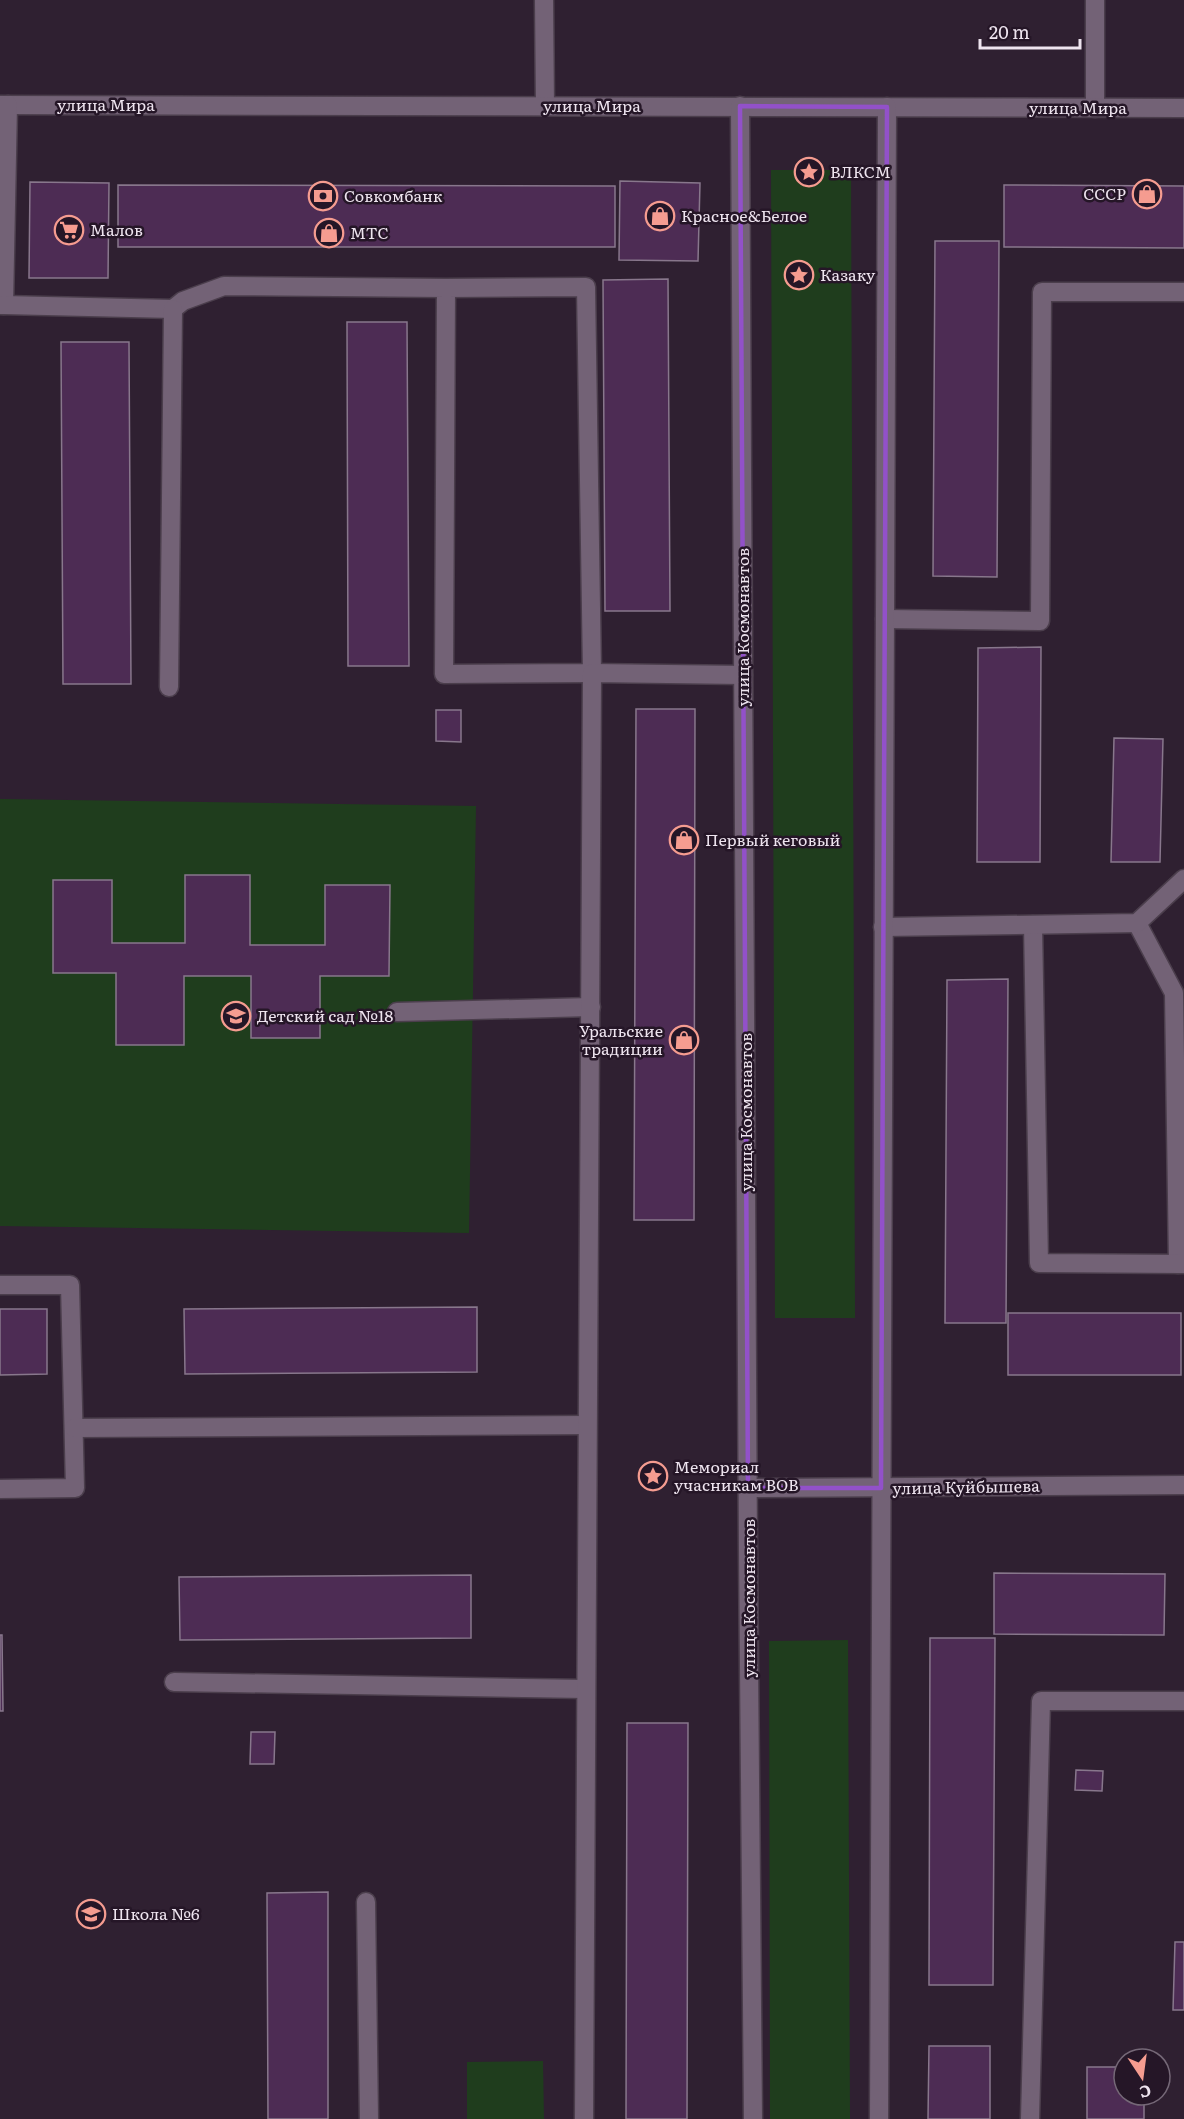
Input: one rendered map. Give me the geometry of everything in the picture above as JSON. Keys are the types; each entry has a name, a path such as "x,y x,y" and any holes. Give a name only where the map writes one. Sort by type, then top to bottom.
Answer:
{"street":[{"path":"544,0 545,106"},
{"path":"1095,0 1095,108"},
{"path":"4,105 2,305 173,309 183,301 224,286 586,287 592,673 584,2119"},
{"name":"улица Мира","path":"4,105 1184,108"},
{"name":"улица Космонавтов","path":"740,106 753,2119"},
{"path":"879,2119 887,107"},
{"path":"446,288 444,674 743,675"},
{"path":"885,619 1040,621 1042,291 1184,292"},
{"path":"169,687 173,309"},
{"path":"883,927 1137,923 1184,879"},
{"path":"1033,925 1039,1263 1181,1264 1174,993 1137,923"},
{"path":"397,1012 591,1006"},
{"path":"0,1285 70,1285 75,1488 0,1489"},
{"path":"74,1428 587,1425"},
{"name":"улица Куйбышева","path":"748,1488 1184,1485"},
{"path":"174,1683 585,1689"},
{"path":"1030,2119 1041,1701 1184,1701"},
{"path":"366,1902 369,2119"}],"highlighted area":[{"path":"740,106 887,107 881,1488 748,1488"}],"green space":[{"path":"771,170 851,170 855,1318 775,1318"},
{"name":"Детский сад №18","path":"0,799 476,806 469,1233 0,1226"},
{"path":"848,1640 850,2119 770,2119 769,1641"},
{"path":"543,2061 544,2119 467,2119 467,2062"}],"building":[{"path":"620,181 700,183 698,261 619,260"},
{"name":"Малов","path":"30,182 109,183 108,278 29,278"},
{"path":"118,185 615,186 615,247 118,247"},
{"path":"1004,185 1184,186 1184,248 1004,247"},
{"path":"935,241 999,241 997,577 933,576"},
{"path":"668,279 670,611 605,611 603,280"},
{"path":"347,322 407,322 409,666 348,666"},
{"path":"61,342 129,342 131,684 63,684"},
{"path":"1041,647 1040,862 977,862 978,648"},
{"path":"636,709 695,709 694,1220 634,1220"},
{"path":"436,710 461,710 461,742 436,741"},
{"path":"1114,738 1163,739 1160,862 1111,862"},
{"path":"185,875 250,875 250,945 325,945 325,885 390,885 389,976 320,976 320,1038 251,1038 251,976 184,976 184,1045 116,1045 116,973 53,973 53,880 112,880 112,943 185,943"},
{"path":"1008,979 1006,1323 945,1323 947,980"},
{"path":"477,1307 477,1372 185,1374 184,1309"},
{"path":"0,1309 47,1309 47,1374 0,1375"},
{"path":"1008,1313 1181,1313 1181,1375 1008,1375"},
{"path":"994,1573 1165,1574 1164,1635 994,1634"},
{"path":"471,1575 471,1638 180,1640 179,1577"},
{"path":"0,1635 2,1635 3,1711 0,1711"},
{"path":"930,1638 995,1638 993,1985 929,1985"},
{"path":"627,1723 688,1723 687,2119 626,2119"},
{"path":"251,1732 275,1732 274,1764 250,1764"},
{"path":"1076,1770 1103,1771 1102,1791 1075,1790"},
{"path":"328,1892 328,2119 268,2119 267,1893"},
{"path":"1175,1942 1184,1942 1184,2010 1173,2010"},
{"path":"929,2046 990,2046 990,2119 928,2119"},
{"path":"1087,2067 1112,2067 1112,2107 1144,2107 1144,2119 1087,2119"}],"place":[{"name":"ВЛКСМ","path":"809,172"},
{"name":"СССР","path":"1147,194"},
{"name":"Совкомбанк","path":"323,196"},
{"name":"Красное&Белое","path":"660,216"},
{"name":"Малов","path":"69,230"},
{"name":"МТС","path":"329,233"},
{"name":"Казаку","path":"799,275"},
{"name":"Первый кеговый","path":"684,840"},
{"name":"Детский сад №18","path":"236,1016"},
{"name":"Уральские традиции","path":"684,1040"},
{"name":"Мемориал учасникам ВОВ","path":"653,1476"},
{"name":"Школа №6","path":"91,1914"}]}
